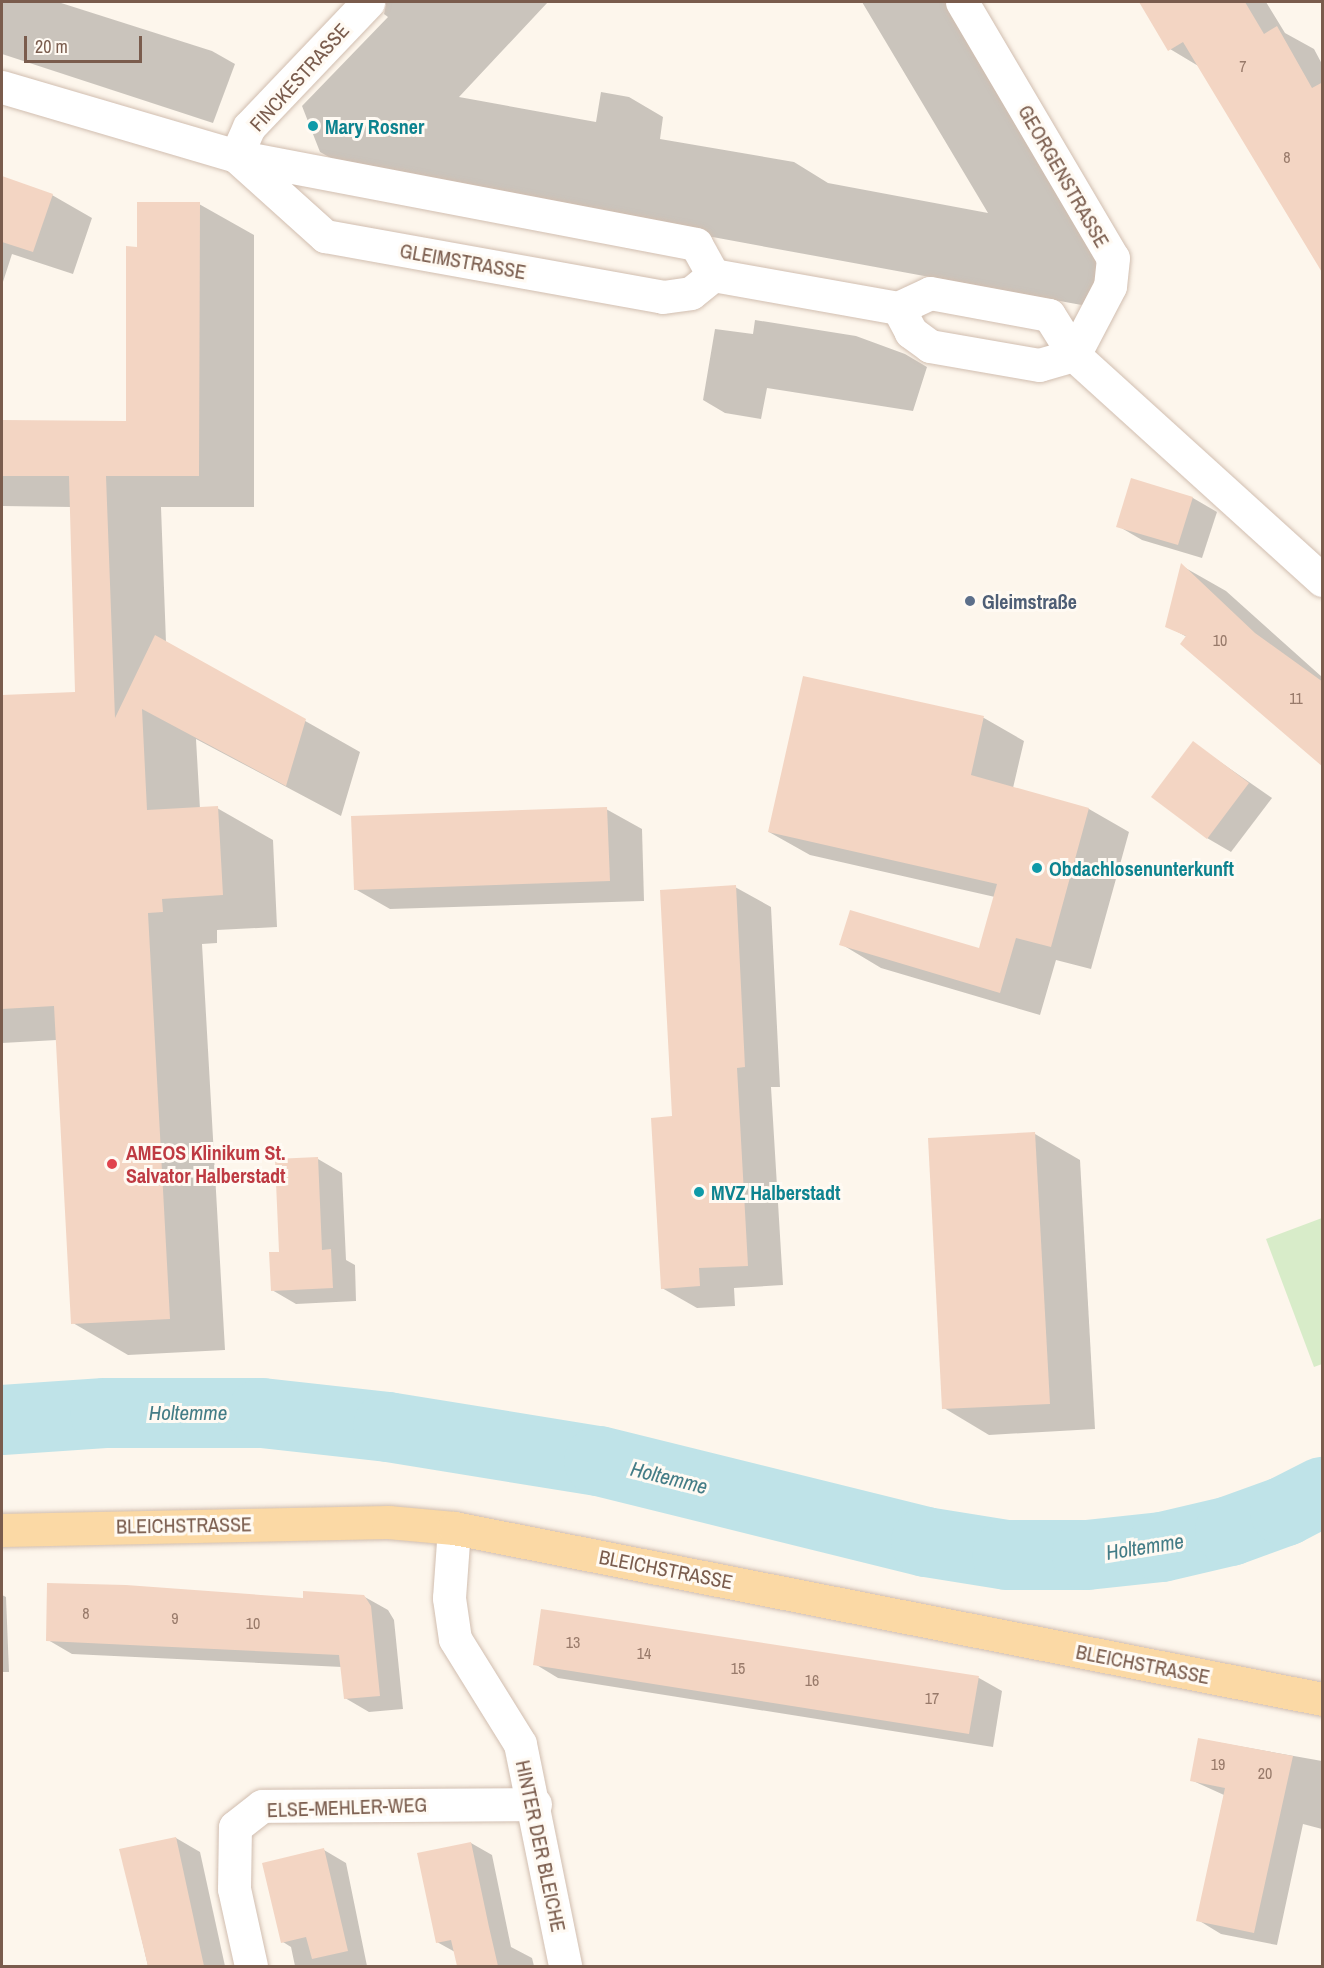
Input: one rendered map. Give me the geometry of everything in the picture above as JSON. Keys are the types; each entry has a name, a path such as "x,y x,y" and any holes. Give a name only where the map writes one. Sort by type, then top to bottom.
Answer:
{"main road":[{"name":"BLEICHSTRASSE","path":"2,1530 388,1522 454,1528 1323,1699"}],"street":[{"name":"FINCKESTRASSE","path":"236,156 249,127 368,2"},
{"name":"GEORGENSTRASSE","path":"962,2 1113,258 1110,286 1074,355"},
{"name":"GLEIMSTRASSE","path":"2,87 236,156 696,244 712,275 691,293 663,297 325,236 236,156"},
{"path":"712,275 898,308 930,293 1049,315 1074,355 1323,580"},
{"path":"898,308 911,332 930,346 1039,365 1074,355"},
{"name":"HINTER DER BLEICHE","path":"454,1528 449,1598 455,1639 520,1744 535,1804 565,1966"},
{"name":"ELSE-MEHLER-WEG","path":"251,1966 234,1889 235,1827 262,1806 535,1804"}],"green space":[{"path":"1322,1218 1322,1364 1314,1367 1266,1239"}],"building":[{"path":"1139,2 1245,2 1264,34 1277,26 1312,88 1323,82 1323,274 1183,42 1168,51"},
{"path":"2,176 53,194 33,252 2,242"},
{"path":"137,202 200,202 199,476 106,476 115,718 155,635 306,719 286,786 142,709 147,810 218,806 223,895 162,899 163,912 148,913 170,1319 71,1324 54,1006 2,1009 2,695 75,692 69,476 2,476 2,420 126,421 126,246 137,247"},
{"path":"1131,478 1193,497 1178,545 1116,527"},
{"path":"1181,563 1255,633 1323,682 1323,767 1180,644 1186,636 1165,627"},
{"path":"803,676 984,716 971,775 1089,808 1051,947 1016,938 1000,993 839,945 850,910 979,948 997,884 768,832"},
{"path":"1193,741 1249,783 1207,839 1151,797"},
{"path":"607,807 610,881 354,890 351,816"},
{"path":"736,885 745,1067 737,1068 748,1266 699,1268 700,1286 661,1289 651,1118 672,1116 660,890"},
{"path":"1035,1132 1050,1404 942,1409 928,1138"},
{"path":"318,1157 322,1250 331,1249 333,1288 271,1291 269,1252 279,1252 275,1159"},
{"path":"47,1583 126,1585 303,1598 303,1591 364,1595 371,1606 380,1696 344,1699 339,1655 46,1641"},
{"path":"541,1609 979,1676 969,1734 533,1665"},
{"path":"1198,1738 1293,1756 1254,1933 1196,1921 1225,1788 1190,1781"},
{"path":"176,1837 204,1966 148,1966 119,1849"},
{"path":"471,1842 498,1966 457,1966 451,1940 436,1943 417,1853"},
{"path":"324,1848 348,1951 312,1959 306,1937 281,1943 262,1863"}],"waterway":[{"name":"Holtemme","path":"2,1420 105,1413 262,1413 388,1427 599,1461 926,1542 1007,1555 1087,1555 1162,1547 1230,1531 1285,1511 1322,1492"}],"place":[{"name":"Mary Rosner","path":"313,126"},
{"name":"Gleimstraße","path":"970,601"},
{"name":"Obdachlosenunterkunft","path":"1037,868"},
{"name":"AMEOS Klinikum St. Salvator Halberstadt","path":"112,1164"},
{"name":"MVZ Halberstadt","path":"699,1192"}]}
